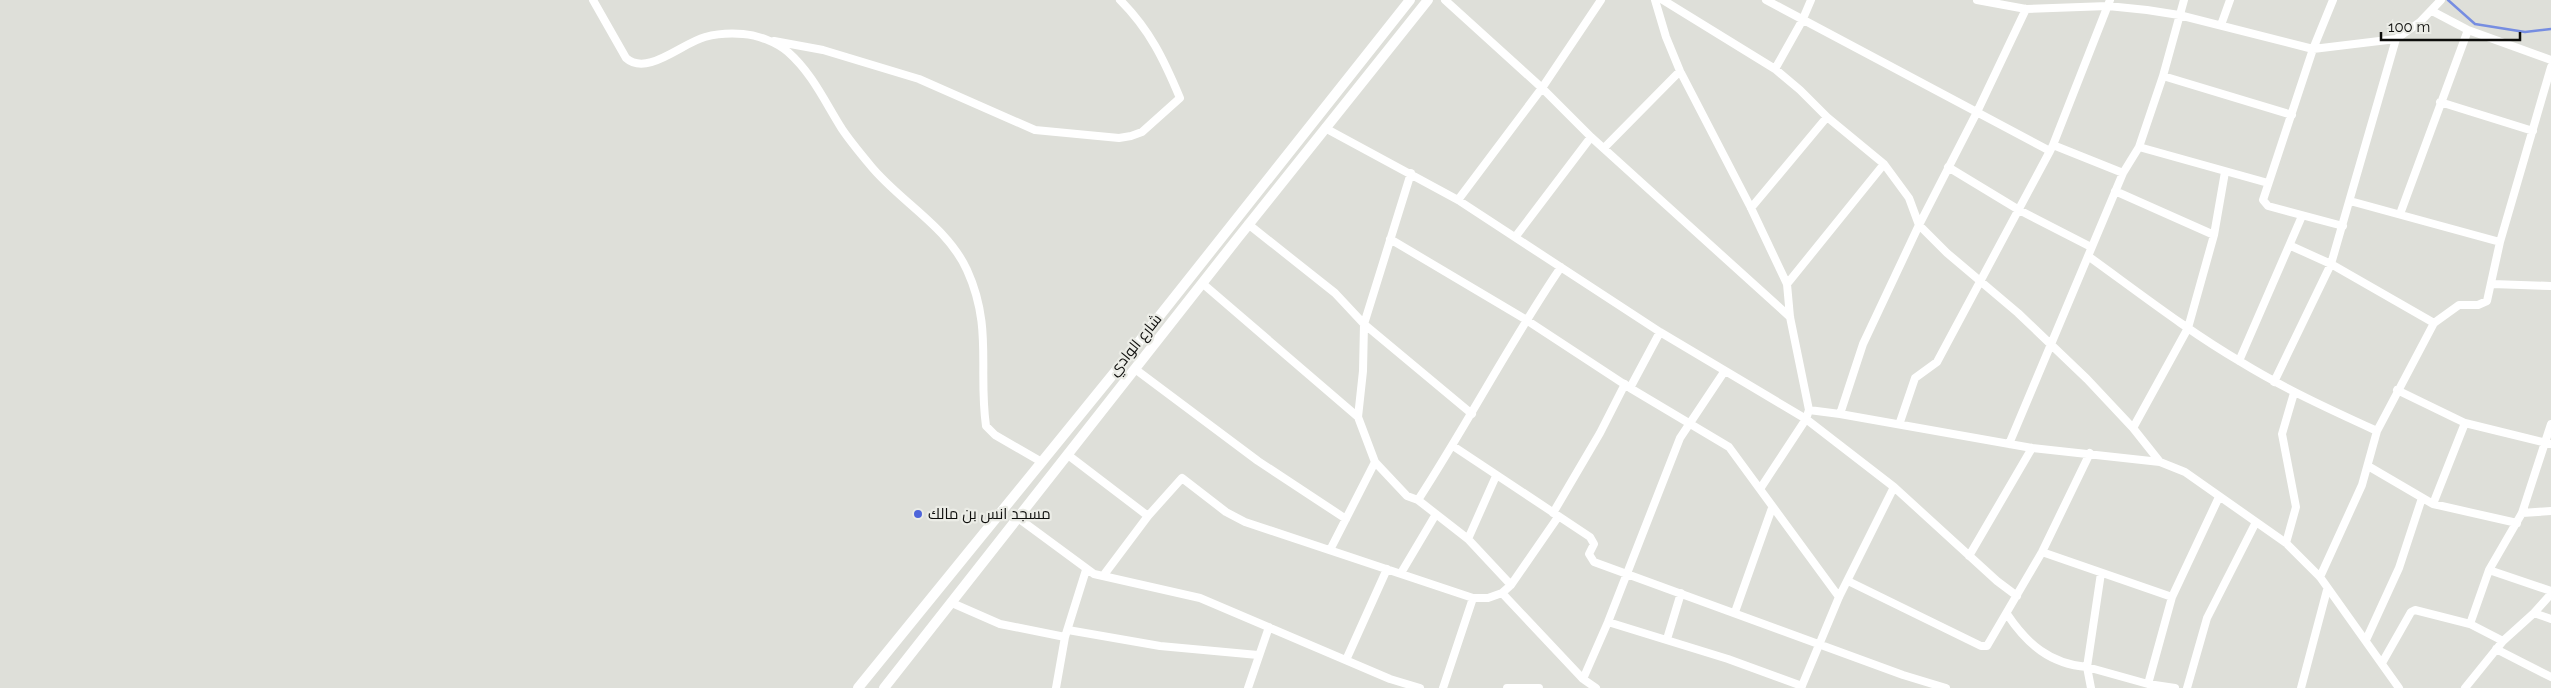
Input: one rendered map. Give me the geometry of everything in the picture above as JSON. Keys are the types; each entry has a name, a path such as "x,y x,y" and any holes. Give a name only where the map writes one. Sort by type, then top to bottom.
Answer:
{"main road":[{"name":"شارع الوادي","path":"858,688 1040,461 1123,362 1410,0"},
{"name":"شارع الوادي","path":"884,688 1248,224 1428,0"},
{"path":"1324,108 1334,116"}],"street":[{"path":"593,0 626,58 638,64 651,63 704,37 744,34 823,50 883,66 953,92 1016,124 1035,130 1119,138 1142,132 1180,98 1161,54 1139,19 1120,0"},
{"path":"1445,0 1542,88 1591,138 1790,317"},
{"path":"1458,200 1542,88 1601,0"},
{"path":"1655,0 1666,37 1680,71 1751,208 1786,284 1790,317 1809,410 1806,419 1760,489"},
{"path":"1665,0 1774,69 1800,90 1827,117 1884,164 1909,198 1919,225 1947,253 2087,379 2133,428 2160,462"},
{"path":"1766,0 1977,112 2051,148 2122,173"},
{"path":"1774,69 1802,20 1810,0"},
{"path":"1977,0 2018,4 2026,8 2109,3 2179,15 2313,49 2396,40 2441,0"},
{"path":"2010,444 2122,173 2139,147 2163,76 2184,0"},
{"path":"2221,25 2230,0"},
{"path":"2333,0 2313,49 2268,182 2264,203 2302,216 2342,226"},
{"path":"1900,422 1911,384 1919,373 1937,362 2051,148 2109,3"},
{"path":"1840,414 1863,344 1919,225 1977,112 2026,8"},
{"path":"2432,10 2468,30 2551,60"},
{"path":"2400,214 2468,30"},
{"path":"767,40 787,51 808,73 843,131 871,166 930,222 952,246 967,268 979,301 985,340 986,426 995,435 1040,461"},
{"path":"2274,382 2331,264 2396,40"},
{"path":"2320,577 2368,466 2377,431 2434,323 2462,303 2484,304 2492,284 2500,242 2551,67"},
{"path":"1604,148 1680,71"},
{"path":"2163,76 2292,115"},
{"path":"2440,102 2533,131"},
{"path":"1751,208 1827,117"},
{"path":"1325,128 1412,173 1458,200 1516,236 1660,332 1724,372 1806,419 1894,487 1969,556 2017,596"},
{"path":"1516,236 1591,138"},
{"path":"2139,147 2225,172 2268,182"},
{"path":"1786,284 1884,164"},
{"path":"1948,168 2019,210 2091,247"},
{"path":"2133,428 2188,328 2214,235 2225,172"},
{"path":"1412,173 1364,324 1363,376 1358,417 1375,462 1407,496 1418,500 1468,539 1512,585"},
{"path":"2115,191 2214,235"},
{"path":"2350,201 2500,242"},
{"path":"2239,362 2291,246 2302,216"},
{"path":"1248,224 1335,293 1364,324 1472,414"},
{"path":"1390,239 1526,319 1628,386 1728,447 1839,597"},
{"path":"2291,246 2331,264 2434,323"},
{"path":"2088,256 2239,362 2294,393 2377,431"},
{"path":"1418,500 1453,446 1526,319 1561,267"},
{"path":"1202,283 1358,417"},
{"path":"2492,284 2551,286"},
{"path":"1103,576 1148,516 1182,478 1235,518 1473,598 1488,598 1502,593 1512,585 1556,515 1600,433 1660,332"},
{"path":"1135,369 1258,461 1346,519"},
{"path":"1586,683 1626,573 1688,423 1724,372"},
{"path":"2397,390 2465,423 2547,444"},
{"path":"2286,543 2296,507 2282,434 2294,393"},
{"path":"1809,410 1900,422 2032,448 2160,462 2185,472 2286,543 2320,577 2327,590 2366,640 2399,688"},
{"path":"2433,504 2465,423"},
{"path":"2470,624 2489,570 2522,513 2547,444 2551,424"},
{"path":"1453,446 1590,537 1594,544 1589,554 1590,558 1820,645 1946,688"},
{"path":"1969,556 2032,448"},
{"path":"1848,580 1984,647 1989,643 2007,614 2042,552 2090,453"},
{"path":"1068,455 1148,516"},
{"path":"1330,550 1375,462"},
{"path":"2368,466 2433,504 2517,523"},
{"path":"1468,539 1496,476"},
{"path":"1608,622 1667,639 1801,687 1839,597 1894,487"},
{"path":"2148,684 2172,597 2219,497"},
{"path":"2366,640 2402,560 2422,498"},
{"path":"1735,612 1772,508"},
{"path":"2522,513 2551,511"},
{"path":"1401,573 1436,514"},
{"path":"1018,518 1086,570 1103,576 1200,598 1390,679 1420,688"},
{"path":"2187,688 2207,618 2256,522"},
{"path":"2042,552 2172,597"},
{"path":"1346,660 1387,569"},
{"path":"1056,688 1066,634 1086,570"},
{"path":"2465,688 2503,641 2534,613 2551,593 2489,570"},
{"path":"2092,688 2086,667 2101,573"},
{"path":"2302,688 2327,590"},
{"path":"1667,639 1681,592"},
{"path":"1502,593 1586,683 1596,688"},
{"path":"1443,688 1473,598"},
{"path":"952,603 1000,624 1160,646 1258,655"},
{"path":"2382,663 2411,612 2415,610 2470,624 2503,641"},
{"path":"2534,613 2551,619"},
{"path":"2007,614 2017,629 2041,651 2067,665 2086,667 2148,684 2175,688"},
{"path":"1248,688 1269,627"},
{"path":"2496,649 2551,677"},
{"path":"1507,688 1539,688"}],"waterway":[{"path":"2448,0 2475,24 2525,32 2551,29"}],"place":[{"name":"مسجد انس بن مالك","path":"918,514"}]}
